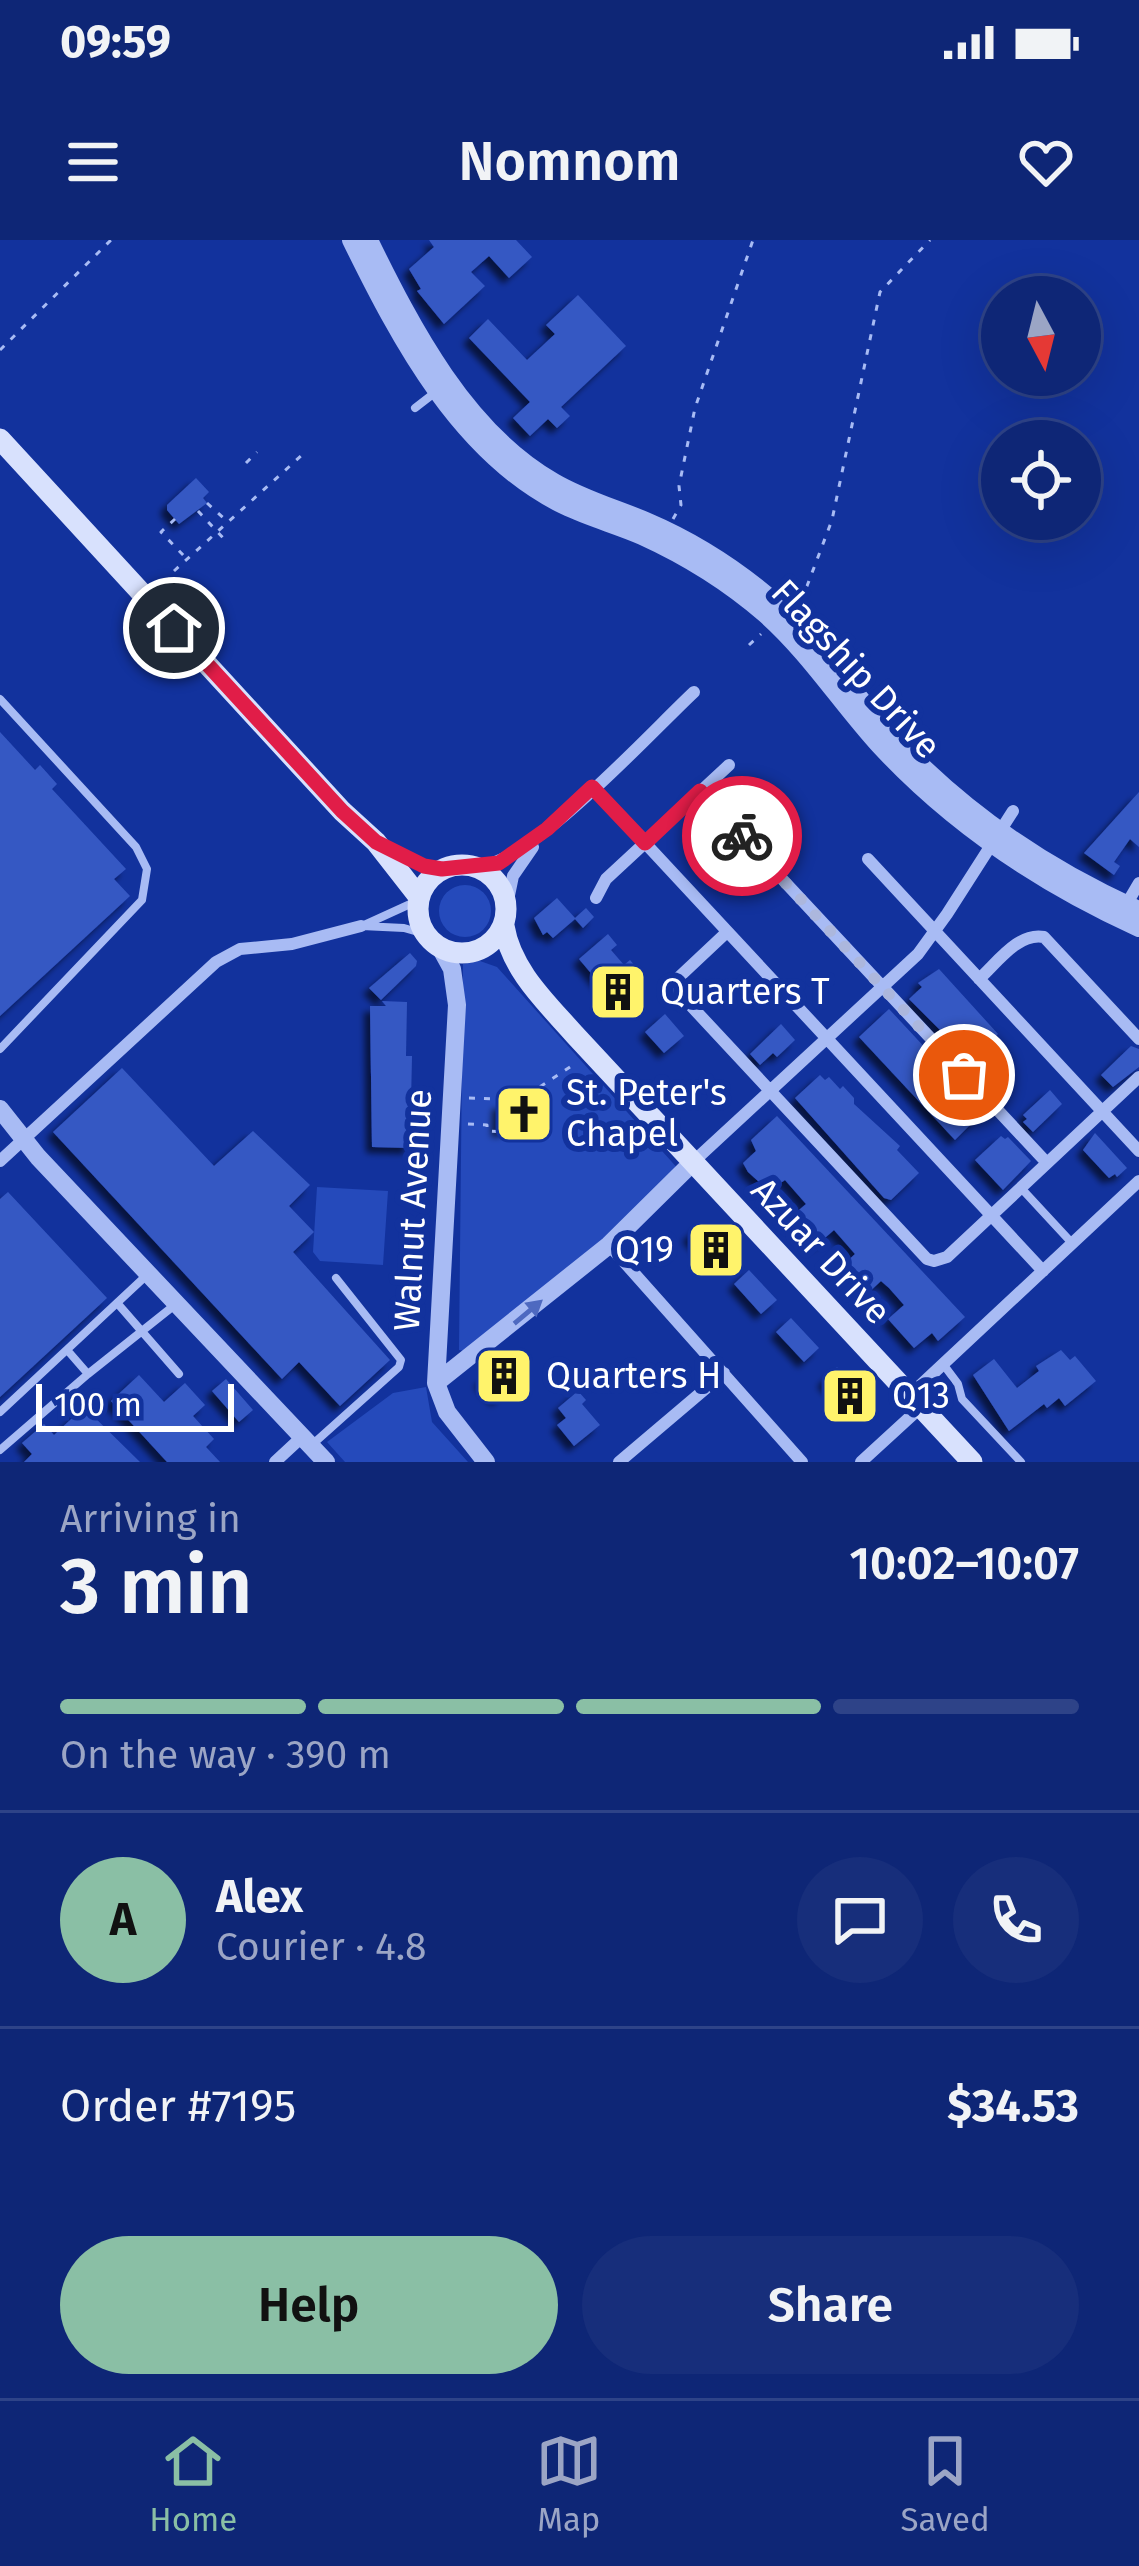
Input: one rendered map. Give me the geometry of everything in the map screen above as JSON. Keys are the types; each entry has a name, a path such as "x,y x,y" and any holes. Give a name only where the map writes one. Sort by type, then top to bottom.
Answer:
{"main road":[{"path":"0,439 342,811 376,842 419,898"},
{"path":"376,842 442,869"},
{"path":"477,867 495,879 505,915 491,943 473,952 433,941 418,915 424,886 442,869 477,867"},
{"name":"Azuar Drive","path":"505,915 510,949 526,978 972,1462"},
{"name":"Azuar Drive","path":"473,952 496,958 526,978"}],"street":[{"name":"Flagship Drive","path":"351,240 396,324 485,449 564,506 684,557 762,611 905,772 1070,895 1139,928"},
{"name":"Flagship Drive","path":"369,240 441,366 510,451 554,482 668,531 750,582 809,636 916,761 994,838 1133,908"},
{"path":"477,867 499,863 547,829 694,692"},
{"path":"596,898 606,879 729,764"},
{"path":"592,787 1043,1271"},
{"path":"700,791 1047,1163"},
{"path":"436,1383 609,1245 882,986 935,932 1013,811"},
{"path":"505,915 513,876 547,829"},
{"path":"868,860 1139,1151"},
{"path":"1133,908 1139,883"},
{"path":"0,1161 217,962 240,949 292,944 361,926"},
{"path":"727,932 678,978 677,989 927,1259 947,1257 1139,1077"},
{"path":"979,979 1021,940 1036,935 1139,1039"},
{"name":"Walnut Avenue","path":"433,941 452,969 458,1004 436,1383 447,1412 486,1462"},
{"path":"0,1109 326,1462"},
{"path":"861,1462 943,1364 1139,1181"},
{"path":"609,1245 802,1462"},
{"path":"620,1462 724,1373"},
{"path":"275,1462 307,1441"}],"lane":[{"path":"415,408 439,390"},
{"path":"174,628 192,613"},
{"path":"0,699 136,847 147,869 142,900 0,1049"},
{"path":"361,926 419,898"},
{"path":"361,926 404,928 433,941"},
{"path":"1021,1188 1072,1244"},
{"path":"0,1412 148,1273"},
{"path":"307,1441 399,1367 400,1360 336,1278"},
{"path":"0,1450 178,1303"},
{"path":"118,1304 179,1374"},
{"path":"68,1351 88,1374"},
{"path":"943,1364 958,1384 962,1400 1021,1462"}],"path":[{"path":"0,350 111,240"},
{"path":"681,505 679,486 695,408 753,240"},
{"path":"804,594 832,520 880,292 930,240"},
{"path":"246,463 257,452"},
{"path":"174,571 302,455"},
{"path":"207,503 228,522"},
{"path":"198,512 225,540"},
{"path":"175,519 160,532 188,559"},
{"path":"166,552 174,545"},
{"path":"520,1100 576,1063"},
{"path":"468,1098 529,1101"},
{"path":"467,1124 497,1125"},
{"path":"488,1125 487,1132 508,1132"}],"shaded area":[{"path":"465,885 483,893 491,911 483,929 465,937 447,929 439,911 447,893"},
{"path":"480,961 497,967 680,1171 631,1220 470,1352 459,1350 463,964"},
{"path":"317,1187 388,1191 383,1265 320,1261 313,1252"},
{"path":"426,1387 432,1422 468,1462 345,1462 327,1442 393,1393"}],"building":[{"path":"429,240 516,240 532,257 509,278 489,256 471,272 485,286 444,324 417,291 421,289 409,269 434,247"},
{"path":"578,295 626,346 561,407 570,416 557,428 548,419 530,436 513,418 530,402 469,338 488,319 527,360 555,334 546,325"},
{"path":"196,478 209,492 203,498 207,503 179,524 167,505"},
{"path":"0,732 35,770 40,765 57,784 52,789 126,869 114,879 130,896 0,1016"},
{"path":"1139,792 1139,847 1130,839 1114,862 1120,866 1114,875 1084,853"},
{"path":"557,898 575,918 586,908 594,917 583,928 575,919 553,938 547,932 543,935 534,918"},
{"path":"608,934 617,945 611,950 624,965 630,960 646,979 616,1003 579,959"},
{"path":"410,953 416,966 381,1000 369,988"},
{"path":"939,969 998,1034 968,1063 909,999 922,987 918,983"},
{"path":"382,1001 407,1002 406,1056 412,1056 410,1148 372,1147 370,1006 386,1006"},
{"path":"889,1009 984,1111 955,1140 859,1037"},
{"path":"665,1014 684,1036 664,1053 645,1032"},
{"path":"781,1024 795,1040 760,1065 750,1054"},
{"path":"1131,1046 1139,1049 1139,1067 1113,1087 1101,1075"},
{"path":"122,1068 214,1166 253,1131 310,1185 289,1206 314,1232 293,1252 390,1360 340,1406 299,1362 282,1379 53,1132"},
{"path":"820,1075 840,1089 843,1086 919,1173 891,1200 884,1198 795,1098"},
{"path":"1050,1090 1062,1104 1033,1132 1023,1115"},
{"name":"St. Peter's Chapel","path":"529,1099 543,1099 543,1130 507,1123 507,1131 497,1131 498,1103 528,1103"},
{"path":"777,1116 965,1317 938,1341 932,1333 914,1348 888,1319 904,1305 889,1288 881,1281 866,1295 840,1268 855,1254 834,1230 818,1244 792,1216 806,1204 785,1180 769,1191 748,1172 743,1163 756,1151 751,1140"},
{"path":"1095,1133 1127,1168 1117,1177 1109,1178 1083,1150"},
{"path":"1001,1136 1008,1137 1031,1161 1003,1190 975,1160"},
{"path":"8,1192 107,1298 0,1397 0,1199"},
{"path":"703,1222 730,1251 715,1265 688,1236"},
{"path":"749,1270 777,1300 761,1314 734,1284"},
{"path":"791,1318 819,1348 804,1362 776,1332"},
{"path":"1061,1350 1070,1360 1075,1356 1096,1381 1065,1406 1059,1398 1047,1408 1044,1404 1009,1431 973,1375 994,1359 1017,1388 1039,1371 1036,1366"},
{"name":"Quarters H","path":"512,1352 529,1371 497,1400 480,1381"},
{"path":"837,1367 865,1397 850,1410 823,1381"},
{"path":"139,1375 164,1402 185,1383 205,1405 193,1416 214,1439 206,1447 220,1462 167,1462 111,1401"},
{"path":"226,1379 253,1410 239,1422 212,1391"},
{"path":"578,1391 586,1400 582,1404 600,1425 574,1446 557,1425 566,1418 558,1408"},
{"path":"84,1407 140,1462 24,1462 32,1454 22,1443 44,1424 54,1435"}],"way so far":[{"path":"742,836 964,1075"}],"place":[{"name":"Quarters T","path":"618,992"},
{"name":"St. Peter's Chapel","path":"524,1114"},
{"name":"Q19","path":"716,1250"},
{"name":"Quarters H","path":"504,1376"},
{"name":"Q13","path":"850,1396"}],"route":[{"path":"174,628 342,811 376,842 424,866 442,869 499,863 547,829 592,787 645,843 700,791 742,836"}]}
